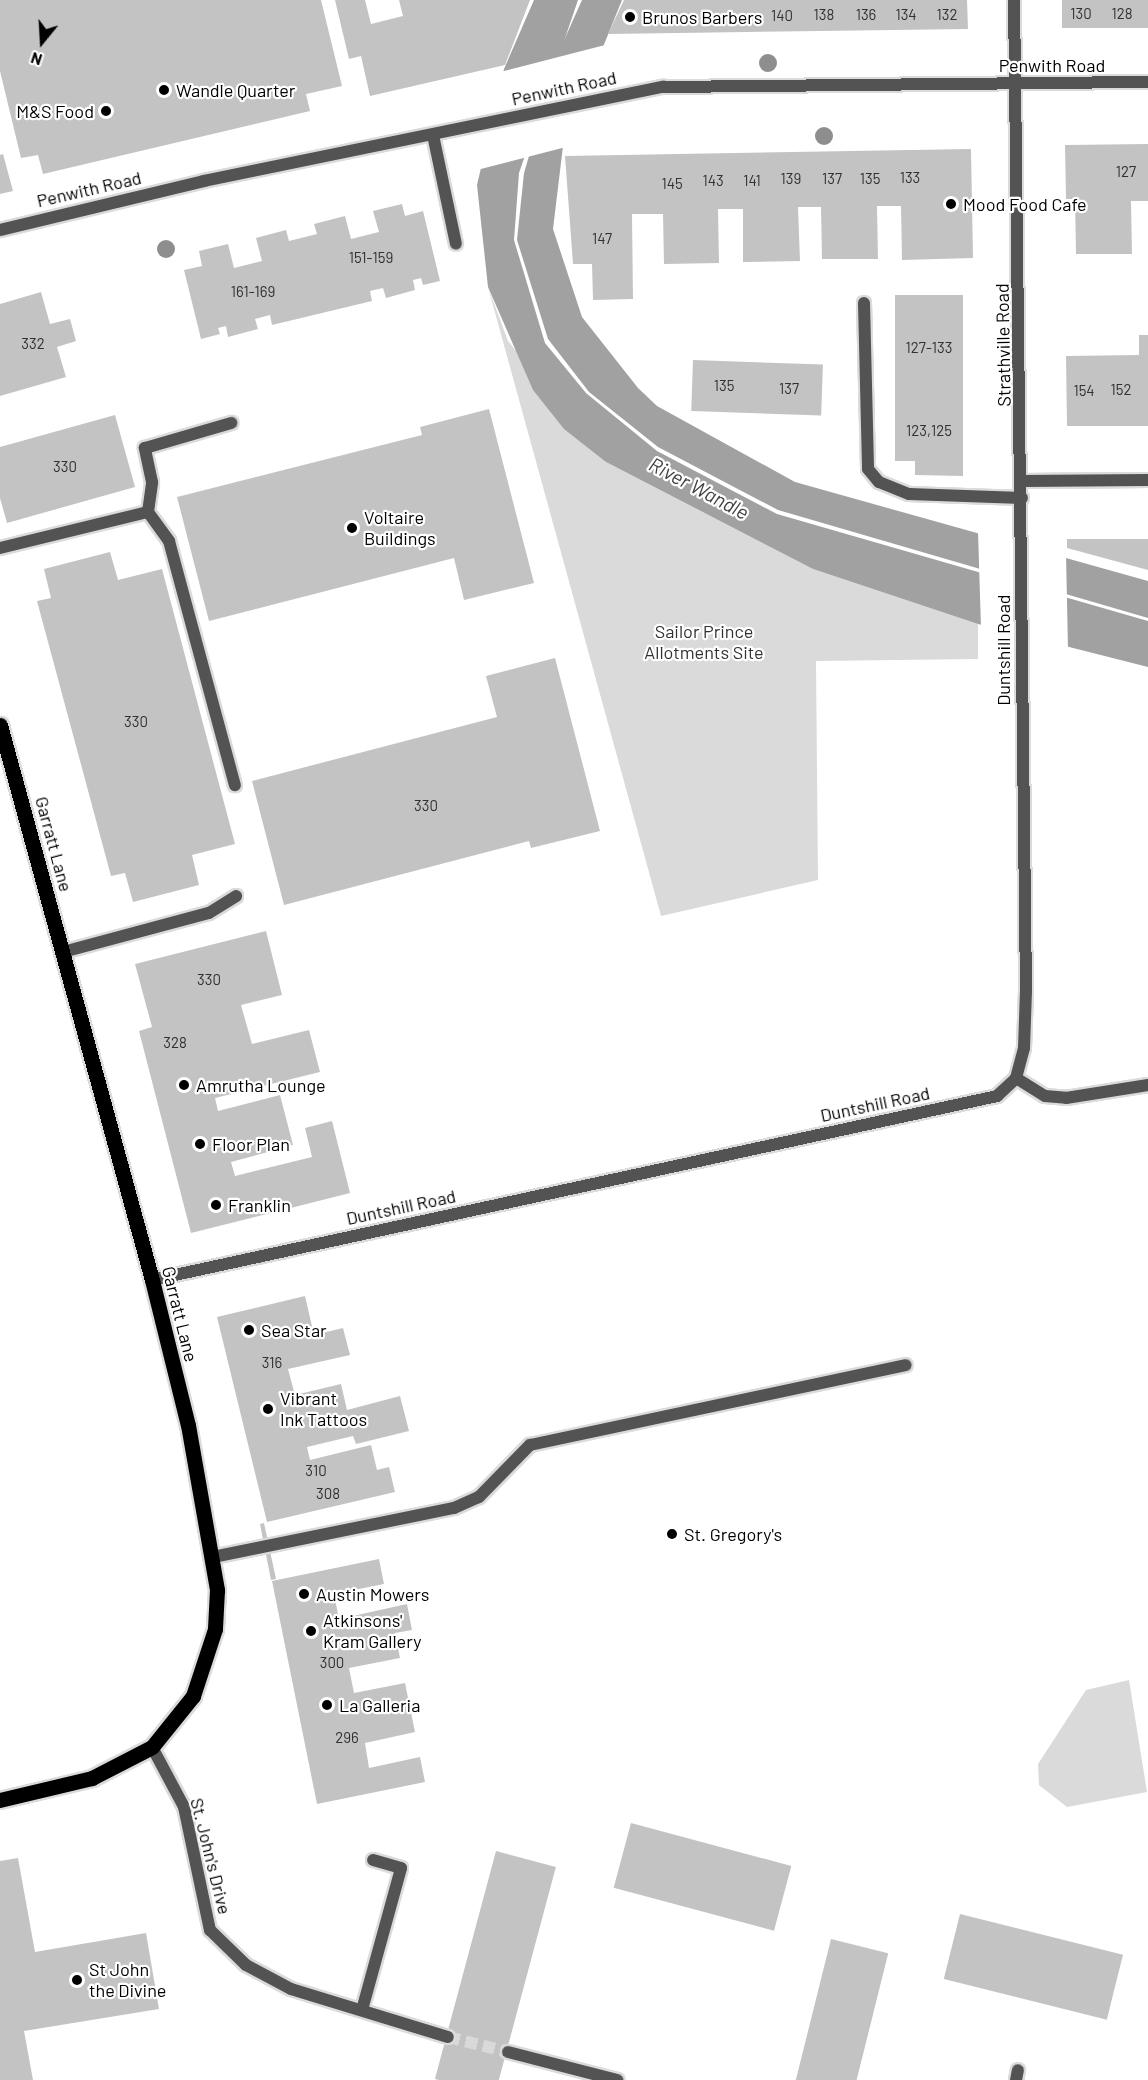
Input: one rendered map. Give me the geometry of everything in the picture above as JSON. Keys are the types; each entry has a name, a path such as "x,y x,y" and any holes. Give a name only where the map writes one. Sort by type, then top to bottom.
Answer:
{"main road":[{"name":"Garratt Lane","path":"0,725 4,751 63,952 152,1280 213,1557 215,1629 193,1696 152,1747 92,1778 0,1800"}],"street":[{"name":"Strathville Road","path":"1014,0 1018,83 1022,482"},
{"name":"Penwith Road","path":"0,230 479,125 591,98 663,87 1148,82"},
{"path":"433,135 456,244"},
{"path":"864,303 867,469 879,482 909,494 1022,498"},
{"path":"231,423 145,448 152,482 148,512 169,541 235,785"},
{"path":"1022,482 1148,480"},
{"name":"Duntshill Road","path":"152,1280 997,1096 1016,1078 1024,1048 1026,992 1020,643 1022,482"},
{"path":"0,548 148,512"},
{"path":"63,952 209,913 236,896"},
{"path":"1016,1078 1045,1096 1066,1098 1148,1085"},
{"path":"213,1557 454,1508 479,1497 530,1445 906,1365"},
{"name":"St. John's Drive","path":"152,1747 184,1807 210,1930 246,1965 291,1989 448,2037"},
{"path":"362,2010 401,1868 373,1860"},
{"path":"508,2052 617,2080"}],"green space":[{"name":"Sailor Prince Allotments Site","path":"488,287 508,341 606,462 813,569 978,624 978,659 816,661 818,880 661,916"},
{"path":"1129,1680 1147,1792 1067,1807 1039,1785 1038,1764 1086,1690"}],"water":[{"name":"River Wandle","path":"534,0 578,0 519,173 514,240 545,343 586,393 657,451 777,514 1148,621 1148,667 978,624 813,569 606,462 564,429 533,390 488,287 477,185 504,69"},
{"path":"582,0 622,0 563,146 553,229 582,317 638,388 657,406 795,482 1148,581 1148,618 778,510 658,447 589,392 548,339 517,240 524,173 561,47"}],"pier":[{"path":"605,45 566,147 477,170 500,72"},
{"path":"978,531 1066,554 1068,650 981,628"}],"building":[{"name":"Wandle Quarter","path":"0,0 321,0 342,86 306,94 310,111 43,174 38,155 21,158 0,71"},
{"path":"335,0 365,0 371,24 403,16 399,0 530,0 505,65 370,96 361,56 349,59"},
{"path":"624,0 967,0 968,29 608,34"},
{"path":"1062,0 1148,0 1148,28 1062,28"},
{"path":"1148,144 1148,201 1131,201 1132,254 1076,254 1075,199 1066,199 1065,145"},
{"path":"971,149 973,258 902,260 901,206 877,206 878,259 822,259 821,207 798,207 800,261 743,262 743,209 718,209 719,263 664,264 663,214 632,214 633,299 593,300 592,264 573,264 565,156"},
{"path":"3,154 13,191 0,194 0,155"},
{"path":"402,204 405,216 423,211 440,281 423,285 421,278 413,280 415,290 386,298 383,288 370,291 372,301 272,325 270,315 255,319 258,329 228,337 226,326 218,328 220,334 201,339 184,270 202,266 199,251 228,244 234,268 262,261 256,238 286,230 289,241 317,234 314,224 345,216 351,239 379,232 373,211"},
{"path":"41,292 50,324 70,319 76,341 57,347 66,377 0,396 0,304"},
{"path":"895,295 963,295 963,476 915,475 915,461 895,461"},
{"path":"1139,335 1148,335 1148,426 1067,426 1066,356 1139,355"},
{"path":"693,360 823,365 821,416 691,411"},
{"name":"Voltaire Buildings","path":"489,409 534,583 464,600 454,558 209,621 177,497 422,435 420,427"},
{"path":"115,415 135,487 7,523 0,498 0,447"},
{"path":"1067,539 1148,539 1148,570 1067,548"},
{"path":"110,552 118,580 162,569 235,844 192,855 199,885 133,902 125,873 111,876 37,601 51,598 44,569"},
{"path":"555,658 600,831 531,848 529,841 284,905 252,781 497,717 486,676"},
{"path":"266,931 282,995 241,1005 252,1044 309,1030 320,1072 215,1098 218,1111 280,1095 293,1145 231,1162 235,1176 312,1157 305,1128 332,1121 350,1193 191,1233 139,1031 152,1027 135,964"},
{"path":"305,1296 314,1335 343,1328 350,1355 288,1369 295,1395 341,1384 347,1410 400,1396 409,1431 356,1444 353,1436 307,1447 310,1460 371,1445 377,1470 389,1467 395,1492 267,1522 217,1317"},
{"path":"264,1523 276,1579 271,1580 260,1524"},
{"path":"379,1559 384,1584 334,1594 339,1619 407,1604 412,1630 395,1633 400,1658 349,1668 354,1693 405,1683 415,1732 365,1743 369,1768 420,1757 425,1782 317,1804 272,1581"},
{"path":"631,1823 791,1866 774,1931 614,1888"},
{"path":"496,1851 556,1867 499,2080 435,2079"},
{"name":"St John the Divine","path":"18,1858 35,1952 146,1933 159,2009 24,2031 33,2080 0,2080 0,1861"},
{"path":"960,1914 1123,1955 1107,2020 944,1979"},
{"path":"831,1939 888,1953 857,2080 796,2080"}],"tunnel":[{"path":"448,2037 508,2052"}],"place":[{"name":"Brunos Barbers","path":"630,17"},
{"name":"Wandle Quarter","path":"164,90"},
{"name":"M&S Food","path":"106,111"},
{"name":"Mood Food Cafe","path":"951,204"},
{"name":"Voltaire Buildings","path":"352,528"},
{"name":"Amrutha Lounge","path":"184,1085"},
{"name":"Floor Plan","path":"200,1144"},
{"name":"Franklin","path":"216,1205"},
{"name":"Sea Star","path":"249,1330"},
{"name":"Vibrant Ink Tattoos","path":"268,1409"},
{"name":"St. Gregory's","path":"672,1534"},
{"name":"Austin Mowers","path":"304,1594"},
{"name":"Atkinsons' Kram Gallery","path":"311,1631"},
{"name":"La Galleria","path":"327,1705"},
{"name":"St John the Divine","path":"77,1980"}]}
